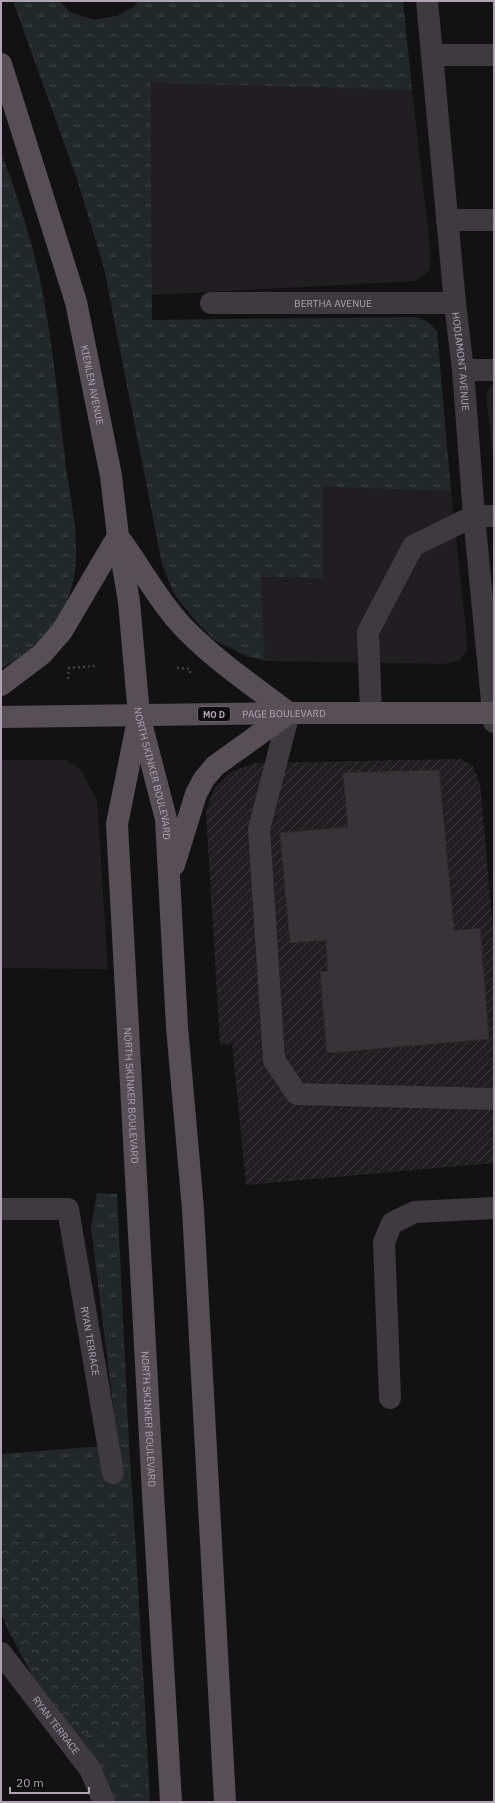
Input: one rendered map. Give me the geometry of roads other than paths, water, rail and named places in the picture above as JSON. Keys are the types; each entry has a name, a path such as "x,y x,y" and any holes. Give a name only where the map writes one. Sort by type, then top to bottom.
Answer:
{"main road":[{"name":"KIENLEN AVENUE","path":"1,64 76,302 111,476 118,536 129,602 139,715"},
{"path":"1,685 42,654 62,631 118,536 171,612 188,632 213,655 289,713 215,766 204,778 196,794 169,881"},
{"name":"PAGE BOULEVARD","path":"1,717 289,713 494,716"},
{"name":"NORTH SKINKER BOULEVARD","path":"139,715 166,819 177,1027 193,1209 225,1802"},
{"name":"NORTH SKINKER BOULEVARD","path":"139,715 117,824 171,1802"}],"street":[{"name":"HODIAMONT AVENUE","path":"427,1 454,303 484,516 494,716"},
{"path":"432,55 494,55"},
{"path":"447,220 494,220"},
{"name":"BERTHA AVENUE","path":"211,303 454,303"},
{"path":"463,370 494,370"},
{"path":"371,713 368,632 413,546 484,516"},
{"path":"289,713 259,829 274,1060 297,1094 494,1099"},
{"path":"390,1398 384,1242 392,1223 415,1212 494,1208"},
{"name":"RYAN TERRACE","path":"1,1209 68,1209 113,1473"},
{"name":"RYAN TERRACE","path":"1,1654 90,1769 104,1802"}]}
